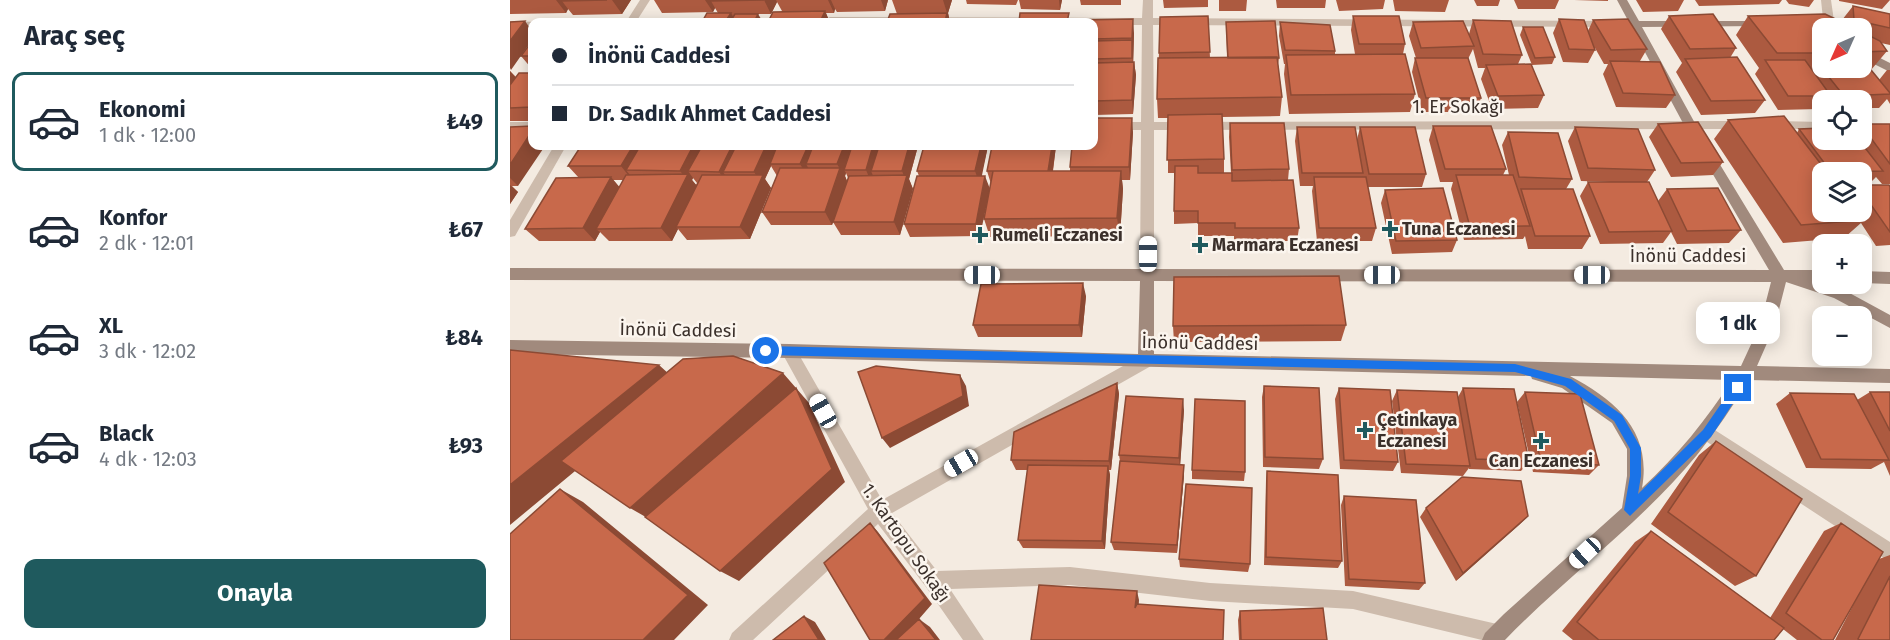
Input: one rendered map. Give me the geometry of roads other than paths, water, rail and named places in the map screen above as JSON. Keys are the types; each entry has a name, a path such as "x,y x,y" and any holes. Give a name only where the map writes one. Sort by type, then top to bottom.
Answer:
{"street":[{"path":"634,18 645,0"},
{"path":"739,640 879,512 982,451 1146,361 1148,0"},
{"path":"933,580 1070,576 1210,592 1353,600 1495,637 1630,510 1707,433 1748,373 1777,296 1780,276 1690,125 1622,0"},
{"path":"1826,0 1829,18"},
{"path":"1098,21 1776,23"},
{"path":"510,24 528,24"},
{"path":"1872,59 1890,68"},
{"path":"510,126 528,126"},
{"name":"1. Er Sokağı","path":"1098,126 1812,126"},
{"path":"510,232 558,150"},
{"name":"İnönü Caddesi","path":"510,274 1812,276"},
{"path":"1780,276 1839,294 1890,322"},
{"path":"1872,277 1890,278"},
{"name":"İnönü Caddesi","path":"510,347 789,351 1146,361 1890,376"},
{"name":"1. Kartopu Sokağı","path":"789,351 879,512 933,580 974,640"},
{"path":"1515,368 1568,382 1618,418 1635,448 1636,476 1630,510"},
{"path":"1707,433 1890,553"}],"place":[{"name":"Tuna Eczanesi","path":"1390,229"},
{"name":"Rumeli Eczanesi","path":"980,235"},
{"name":"Marmara Eczanesi","path":"1200,245"},
{"name":"Çetinkaya Eczanesi","path":"1365,430"},
{"name":"Can Eczanesi","path":"1541,441"}]}
